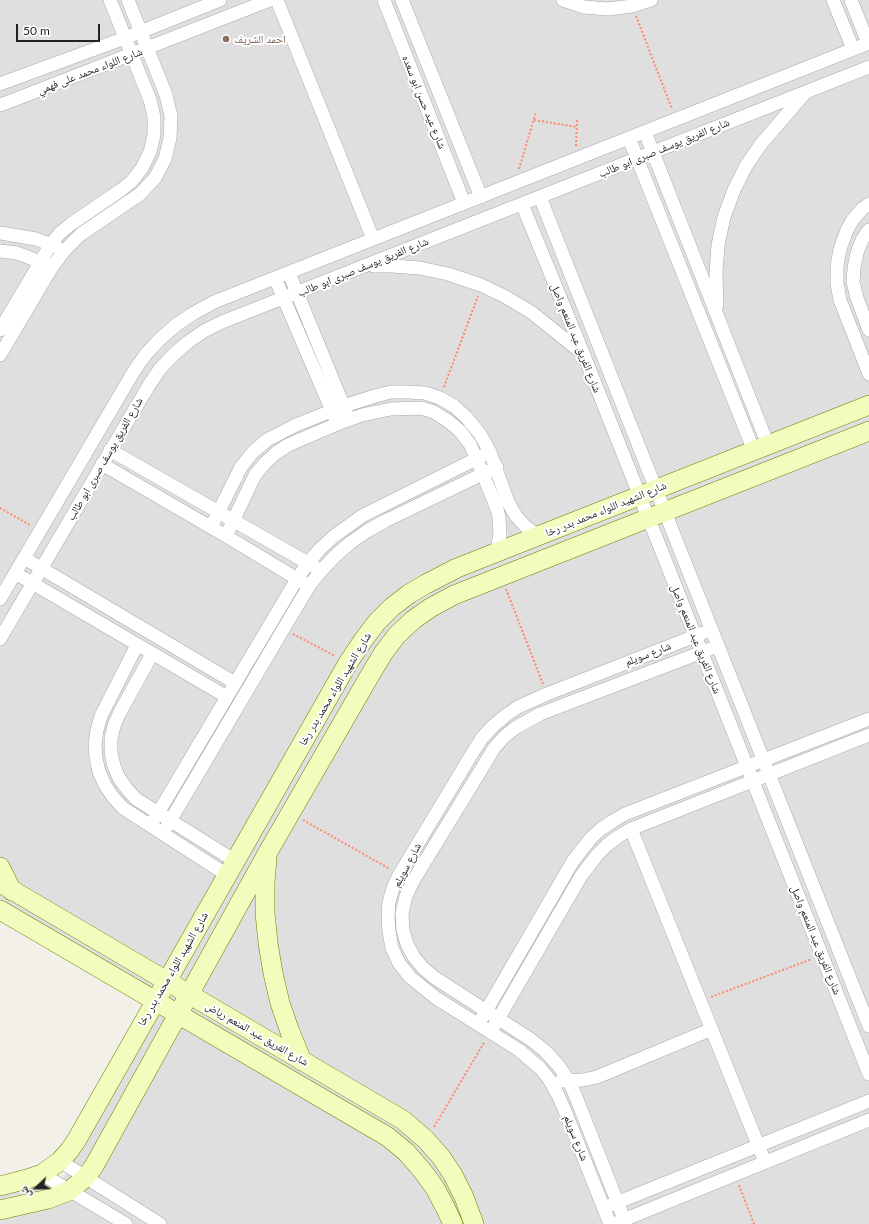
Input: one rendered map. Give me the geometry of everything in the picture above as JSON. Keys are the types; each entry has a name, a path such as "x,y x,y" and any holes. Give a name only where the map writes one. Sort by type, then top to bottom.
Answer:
{"street":[{"path":"0,330 50,244 71,224 132,181 142,168 150,152 154,135 154,117 150,100 110,0"},
{"path":"0,355 52,267 64,251 82,234 140,194 155,178 165,158 170,138 171,116 166,95 128,0"},
{"name":"شارع اللواء محمد على فهمي","path":"0,84 125,38 201,4 220,0"},
{"name":"شارع اللواء محمد على فهمي","path":"0,105 132,55 270,0"},
{"path":"277,0 374,239"},
{"name":"شارع عيد حسن ابو سعده","path":"384,0 464,203"},
{"name":"شارع عيد حسن ابو سعده","path":"402,0 481,197"},
{"path":"563,0 584,7 608,9 632,6 651,0"},
{"path":"834,0 853,49"},
{"path":"851,0 869,43"},
{"name":"شارع الفريق يوسف صبرى ابو طالب","path":"0,599 134,371 160,338 194,313 214,302 869,43"},
{"name":"شارع الفريق يوسف صبرى ابو طالب","path":"0,639 148,385 173,355 188,342 222,322 869,67"},
{"path":"717,315 716,272 718,245 724,217 734,190 746,166 761,144 806,92"},
{"path":"645,132 717,315 761,448"},
{"path":"629,138 761,448"},
{"name":"شارع الفريق عبد المنعم واصل","path":"540,197 648,493 712,630 869,1026"},
{"name":"شارع الفريق عبد المنعم واصل","path":"522,204 583,354 657,515 695,636 869,1074"},
{"path":"869,204 852,221 843,239 837,266 837,283 840,300 869,374"},
{"path":"852,331 868,326 866,310 853,282 856,253 869,230"},
{"path":"0,233 36,239 64,251"},
{"path":"0,251 17,253 52,267"},
{"path":"364,266 420,268 448,274 481,285 504,296 531,312 583,354"},
{"path":"289,273 344,406 343,422"},
{"path":"275,278 331,410 343,422"},
{"path":"846,318 866,310"},
{"path":"211,527 242,465 253,452 267,440 331,410 391,392 408,392 424,393 440,398 454,406 466,417 480,434 490,452 508,502 516,516 526,527 539,536"},
{"name":"شارع الشهيد اللواء محمد بدر رخا","path":"0,1186 42,1174 60,1161 69,1151 348,663 377,622 392,607 409,594 457,568 869,405"},
{"path":"226,536 255,475 276,453 288,445 343,422 376,412 391,409 421,408 434,412 448,421 460,431 470,444 499,517 500,535 496,553"},
{"name":"شارع الشهيد اللواء محمد بدر رخا","path":"0,1210 48,1199 69,1191 85,1178 94,1166 290,812 384,652 397,635 413,620 430,608 454,595 869,431"},
{"path":"282,432 288,445"},
{"path":"110,450 308,562 321,571"},
{"path":"151,826 308,562 333,537 362,516 490,452"},
{"path":"102,464 309,586"},
{"path":"242,465 255,475"},
{"path":"163,833 309,586 321,571 335,556 367,531 496,467"},
{"path":"24,558 235,683"},
{"path":"15,573 227,697"},
{"name":"شارع سويلم","path":"610,1224 565,1111 549,1079 519,1050 423,989 410,977 399,964 392,948 388,916 389,902 399,875 473,752 482,738 493,726 518,707 547,694 712,630"},
{"path":"137,645 101,716 96,737 96,758 102,779 113,797 124,808 163,833 231,868"},
{"name":"شارع سويلم","path":"621,1222 618,1202 580,1105 569,1081 558,1065 545,1051 530,1039 435,978 423,968 414,957 407,944 403,930 402,913 406,896 413,881 494,748 504,737 527,720 718,646"},
{"path":"152,654 114,726 111,739 111,753 114,766 119,778 136,799 170,820 231,868"},
{"path":"478,1025 573,861 591,838 601,829 625,814 869,719"},
{"path":"490,1032 581,876 597,854 607,845 631,829 869,735"},
{"path":"631,829 765,1162"},
{"path":"268,852 265,882 265,913 272,973 280,1003 302,1061"},
{"path":"0,867 6,887"},
{"name":"شارع الفريق عبد المنعم رياض","path":"6,887 403,1120 426,1140 441,1157 453,1175 464,1197 474,1224"},
{"name":"شارع الفريق عبد المنعم رياض","path":"0,910 388,1137 406,1152 421,1169 435,1188 453,1224"},
{"path":"549,1079 569,1081 583,1080 604,1074 712,1030"},
{"path":"603,1208 869,1101"},
{"path":"621,1222 869,1120"},
{"path":"60,1161 160,1224"},
{"path":"42,1174 126,1224"}],"path":[{"path":"632,6 676,119"},
{"path":"515,183 536,112"},
{"path":"576,159 577,119"},
{"path":"534,120 577,127"},
{"path":"440,398 481,285"},
{"path":"0,508 40,531"},
{"path":"501,576 547,694"},
{"path":"284,628 348,663"},
{"path":"290,812 399,875"},
{"path":"701,1001 822,955"},
{"path":"426,1140 490,1032"},
{"path":"735,1175 754,1224"}],"shaded area":[{"path":"0,0 869,0 869,1224 0,1224 0,1195 64,1177 168,999 0,899"}],"place":[{"name":"احمد الشريف","path":"226,39"}]}
